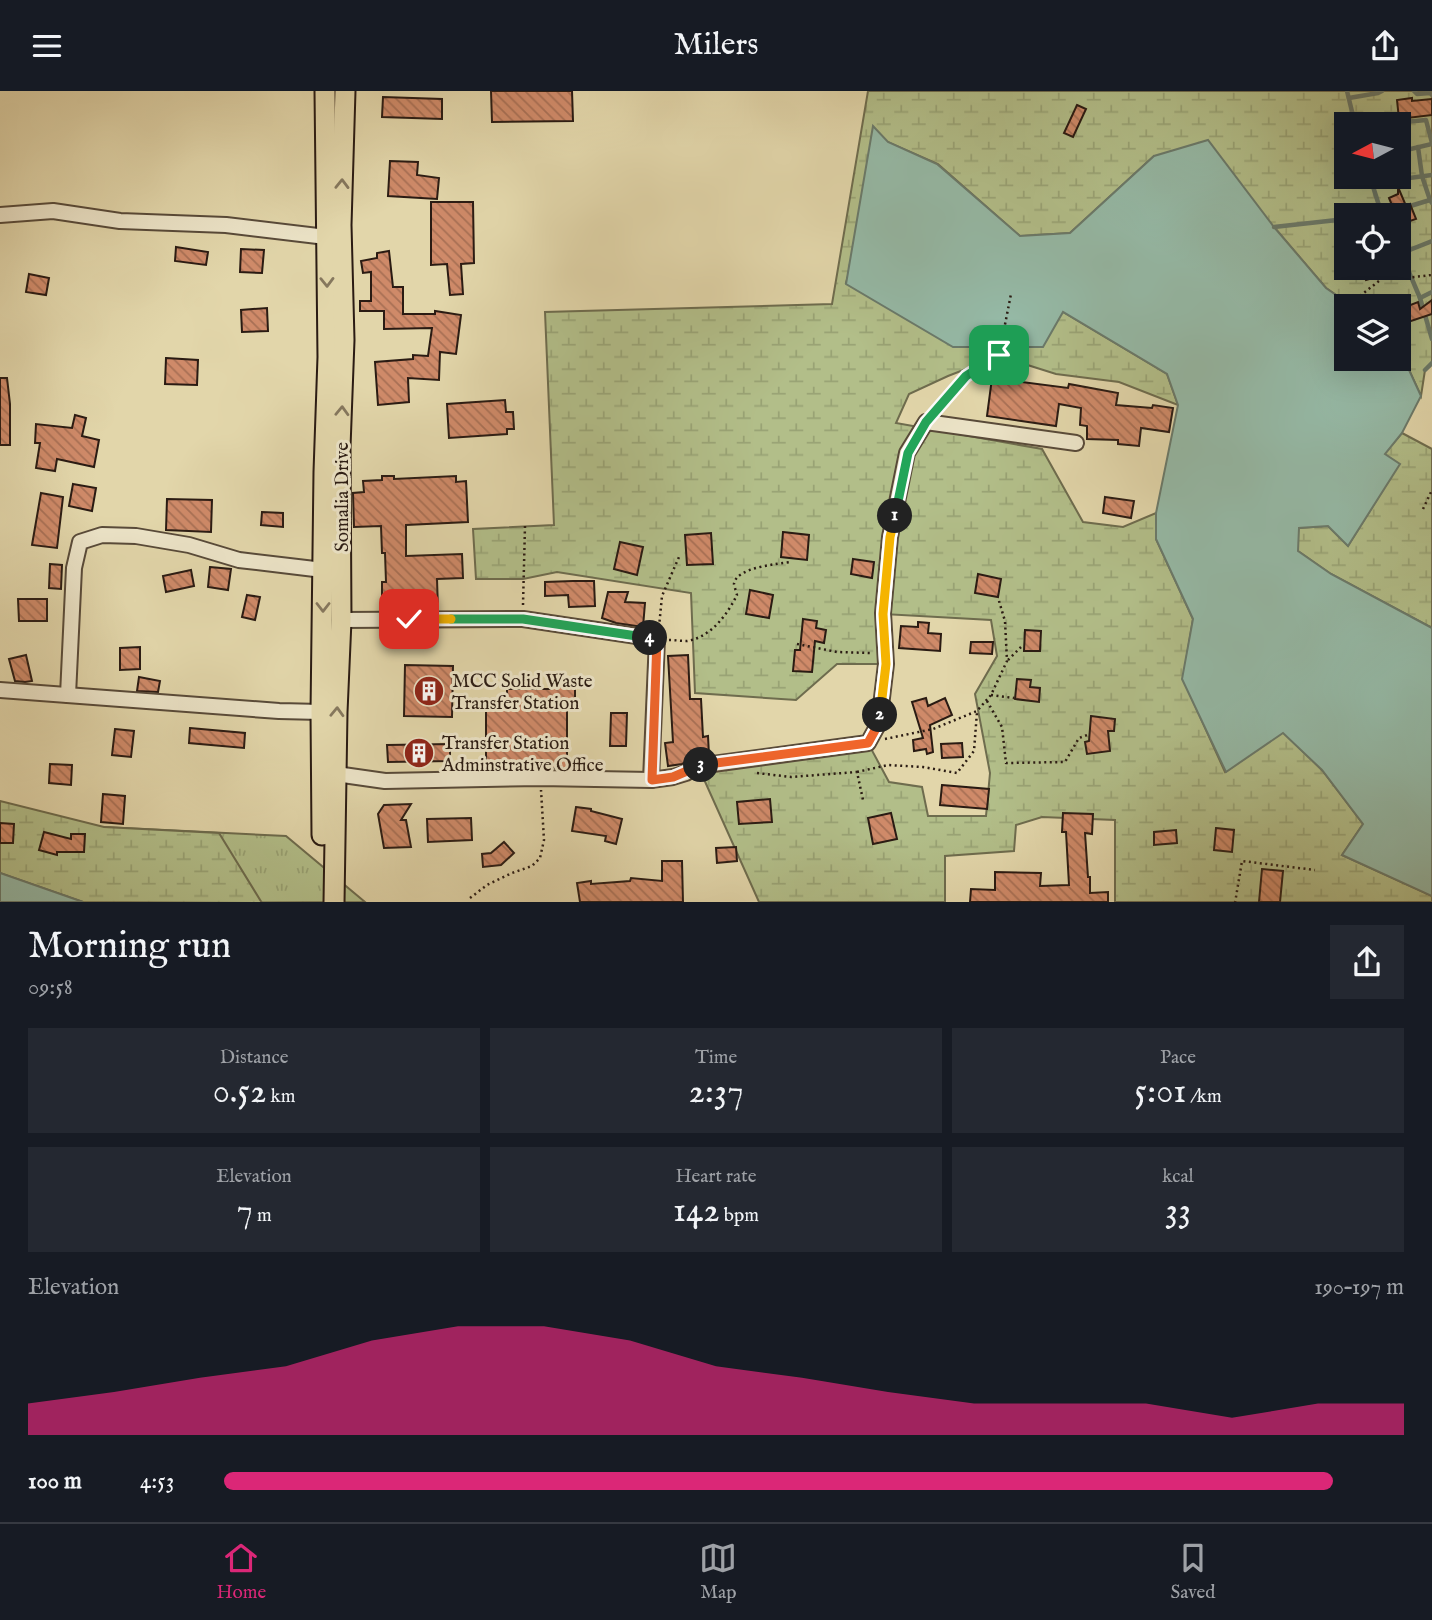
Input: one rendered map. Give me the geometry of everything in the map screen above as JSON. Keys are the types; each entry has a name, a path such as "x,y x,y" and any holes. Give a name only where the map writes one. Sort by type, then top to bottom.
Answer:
{"main road":[{"name":"Somalia Drive","path":"321,902 324,472 328,357 325,91"},
{"name":"Somalia Drive","path":"334,902 341,620 340,447 344,340 341,225 345,91"}],"street":[{"path":"0,215 53,211 120,221 226,225 326,237"},
{"path":"336,774 385,781 540,778 652,780 673,777 698,766 868,743 879,723 886,659 883,614 890,537 908,453 926,422 1076,443"},
{"path":"68,695 74,569 80,542 102,535 135,536 189,545 239,560 323,570"},
{"path":"341,620 523,619 657,639 652,780"},
{"path":"0,690 321,712"}],"path":[{"path":"1363,294 1388,274 1405,278 1432,275"},
{"path":"926,422 966,376 999,355 1011,294"},
{"path":"1423,509 1432,490"},
{"path":"523,619 525,526"},
{"path":"657,639 662,596 679,557"},
{"path":"687,641 701,636 719,622 737,595 734,584 742,573 766,565 792,562"},
{"path":"999,601 1005,621 1007,661"},
{"path":"797,644 886,659"},
{"path":"868,743 933,729 976,711 991,695 1007,661 1021,647"},
{"path":"991,695 1014,698"},
{"path":"986,700 1002,727 1006,763 1065,762 1079,738 1090,734"},
{"path":"751,772 791,777 857,772 888,765 957,773 974,751 976,711"},
{"path":"857,772 863,800"},
{"path":"470,898 487,885 532,866 540,858 544,840 540,778"},
{"path":"1235,902 1242,861 1315,870"}],"green space":[{"path":"868,91 1432,91 1432,363 1425,370 1421,396 1410,371 1411,294 1335,294 1326,288 1274,227 1154,156 1070,233 1020,236 938,164 888,142 846,283 1063,312 1167,374 1178,405 1119,382 1056,374 999,356 909,394 896,423 1042,449 1083,522 1123,527 1156,513 1156,539 1193,619 1183,679 1225,772 1283,732 1322,770 1363,824 1342,855 1432,896 1432,902 1115,902 1115,820 1042,817 1016,825 1014,851 945,856 945,902 759,902 698,766 868,743 889,782 922,787 928,816 986,816 990,773 975,694 997,656 991,620 884,614 886,664 837,664 796,700 695,693 691,593 557,572 523,579 476,579 473,529 554,525 545,312 832,304"},
{"path":"1402,433 1432,449 1432,628 1331,574 1298,551 1298,528 1328,526 1348,546 1399,464 1384,454"},
{"path":"0,801 104,827 219,833 261,902 83,902 0,873"},
{"path":"104,827 286,836 365,902 91,902"}],"shaded area":[{"path":"873,126 888,142 937,164 1020,236 1070,233 1154,156 1208,140 1274,227 1326,288 1335,294 1334,371 1410,371 1421,396 1402,433 1385,454 1400,464 1348,546 1328,526 1299,528 1298,551 1331,574 1432,628 1432,896 1342,855 1363,824 1322,770 1283,733 1226,772 1182,679 1193,619 1156,539 1156,513 1178,405 1167,374 1063,312 1043,347 953,347 846,284"},
{"path":"0,873 83,902 0,902"}],"building":[{"path":"491,91 572,91 573,121 492,122"},
{"path":"383,97 442,99 442,119 382,117"},
{"path":"1432,99 1432,115 1411,118 1411,112 1398,112 1397,100"},
{"path":"1077,105 1086,109 1073,137 1064,133"},
{"path":"390,161 418,162 417,175 439,178 437,199 388,196"},
{"path":"1399,189 1405,203 1391,203 1389,198 1398,194"},
{"path":"431,202 473,202 474,263 461,264 463,294 450,295 447,264 431,265"},
{"path":"1411,206 1416,219 1411,221"},
{"path":"176,247 208,252 206,265 175,261"},
{"path":"241,249 264,250 262,273 240,272"},
{"path":"389,251 393,287 403,287 403,314 435,314 435,311 461,315 456,354 440,352 439,380 408,378 409,402 378,405 375,362 413,359 413,355 428,356 432,328 384,329 384,311 360,311 360,301 371,301 371,272 363,273 361,261 377,258 377,253"},
{"path":"29,274 49,278 46,295 26,292"},
{"path":"1432,300 1432,314 1411,321 1411,305 1418,302 1420,309"},
{"path":"267,308 268,331 242,332 241,310"},
{"path":"166,358 198,360 197,385 165,384"},
{"path":"0,378 7,378 10,445 0,445"},
{"path":"992,378 1068,388 1069,384 1118,393 1116,405 1173,408 1169,432 1141,428 1139,446 1118,444 1118,440 1087,439 1087,426 1080,425 1081,408 1059,404 1056,426 987,416"},
{"path":"505,400 506,412 513,412 514,429 507,429 507,434 449,438 447,404"},
{"path":"75,415 86,418 82,436 99,440 94,467 57,459 55,471 36,468 40,443 35,443 36,424 72,428"},
{"path":"382,476 394,476 394,479 456,476 456,482 466,481 468,522 406,525 406,556 462,554 463,578 437,579 438,610 382,610 382,582 386,582 381,526 354,527 353,493 364,492 363,481 382,480"},
{"path":"73,484 96,488 92,511 69,506"},
{"path":"41,493 63,497 57,548 32,545"},
{"path":"1105,497 1134,501 1131,518 1103,513"},
{"path":"167,499 212,500 211,532 166,530"},
{"path":"262,512 283,513 283,527 261,525"},
{"path":"783,532 809,535 807,560 781,557"},
{"path":"711,533 713,564 687,565 685,535"},
{"path":"620,542 643,547 637,575 614,569"},
{"path":"853,559 874,562 872,578 851,574"},
{"path":"50,564 62,565 61,589 49,588"},
{"path":"210,567 231,569 228,590 208,587"},
{"path":"191,570 194,586 166,592 163,576"},
{"path":"978,574 1001,579 998,597 975,593"},
{"path":"594,581 595,606 569,607 568,595 545,596 545,582"},
{"path":"750,590 773,595 769,618 746,614"},
{"path":"608,592 628,592 625,602 645,603 643,627 602,618"},
{"path":"247,595 260,597 255,620 242,617"},
{"path":"18,599 47,599 47,621 19,621"},
{"path":"803,619 817,621 816,628 826,630 824,643 815,641 812,672 793,671 795,650 800,650"},
{"path":"918,622 929,623 928,633 941,634 940,651 899,648 901,626 918,627"},
{"path":"1025,630 1041,631 1040,651 1024,651"},
{"path":"971,642 993,642 992,654 970,653"},
{"path":"140,647 140,669 120,670 120,648"},
{"path":"26,655 32,681 15,681 9,659"},
{"path":"688,655 690,699 701,699 703,737 708,736 709,755 690,757 682,764 668,766 665,743 673,742 668,656"},
{"name":"MCC Solid Waste Transfer Station","path":"405,665 453,666 452,717 404,716"},
{"path":"139,677 160,681 158,692 137,691"},
{"path":"1017,679 1031,680 1030,687 1040,688 1039,702 1015,699"},
{"path":"550,686 575,687 575,709 567,709 567,768 486,768 486,700 507,700 507,689 550,689"},
{"path":"926,698 928,706 945,698 952,715 930,725 933,752 927,754 926,749 914,751 913,740 923,738 912,702"},
{"path":"611,713 627,713 626,746 610,746"},
{"path":"1091,716 1115,719 1114,731 1108,731 1110,751 1087,754 1085,742 1089,741"},
{"path":"190,728 245,733 244,748 189,743"},
{"path":"115,729 134,731 131,757 112,755"},
{"path":"962,743 963,757 942,758 941,744"},
{"name":"Transfer Station Adminstrative Office","path":"450,744 450,761 388,762 387,745"},
{"path":"50,764 72,765 71,785 49,783"},
{"path":"942,785 989,789 987,809 940,805"},
{"path":"103,794 125,796 123,824 101,822"},
{"path":"770,799 772,822 739,824 737,802"},
{"path":"411,804 401,820 406,820 411,847 384,848 378,814 384,805"},
{"path":"576,807 622,819 616,844 605,841 606,836 572,831"},
{"path":"891,813 897,839 873,844 868,818"},
{"path":"1063,813 1093,814 1092,834 1085,833 1090,893 1108,892 1108,902 970,902 971,889 995,890 995,872 1041,873 1040,886 1069,885 1066,832 1062,832"},
{"path":"471,818 472,840 428,842 427,819"},
{"path":"0,823 14,824 13,843 0,843"},
{"path":"1216,828 1234,830 1232,852 1214,850"},
{"path":"1176,830 1177,843 1154,845 1154,832"},
{"path":"44,832 71,839 71,834 85,834 84,852 57,852 57,855 39,850"},
{"path":"504,842 514,853 501,865 483,867 482,854 491,853"},
{"path":"736,847 737,861 717,863 716,848"},
{"path":"662,861 682,861 683,902 580,902 577,883 630,881 631,878 662,881"},
{"path":"1262,869 1283,871 1280,902 1259,902"}],"waterway":[{"path":"1347,91 1352,112"},
{"path":"1349,98 1382,91"},
{"path":"1414,91 1417,94 1432,95"},
{"path":"1411,121 1426,120 1432,143"},
{"path":"1411,149 1432,144"},
{"path":"1418,147 1422,176 1430,200"},
{"path":"1411,178 1432,175"},
{"path":"1374,189 1378,203"},
{"path":"1411,206 1430,200 1432,203"},
{"path":"1274,227 1334,220"},
{"path":"1411,249 1432,241"},
{"path":"1411,277 1432,339"},
{"path":"1420,298 1432,292"},
{"path":"1425,370 1432,363"}],"place":[{"name":"MCC Solid Waste Transfer Station","path":"429,691"},
{"name":"Transfer Station Adminstrative Office","path":"419,753"}],"route":[{"path":"409,619 523,619 657,639 652,780 673,777 698,766 868,743 879,723 886,664 883,614 890,537 908,453 926,422 966,376 999,355"}]}
